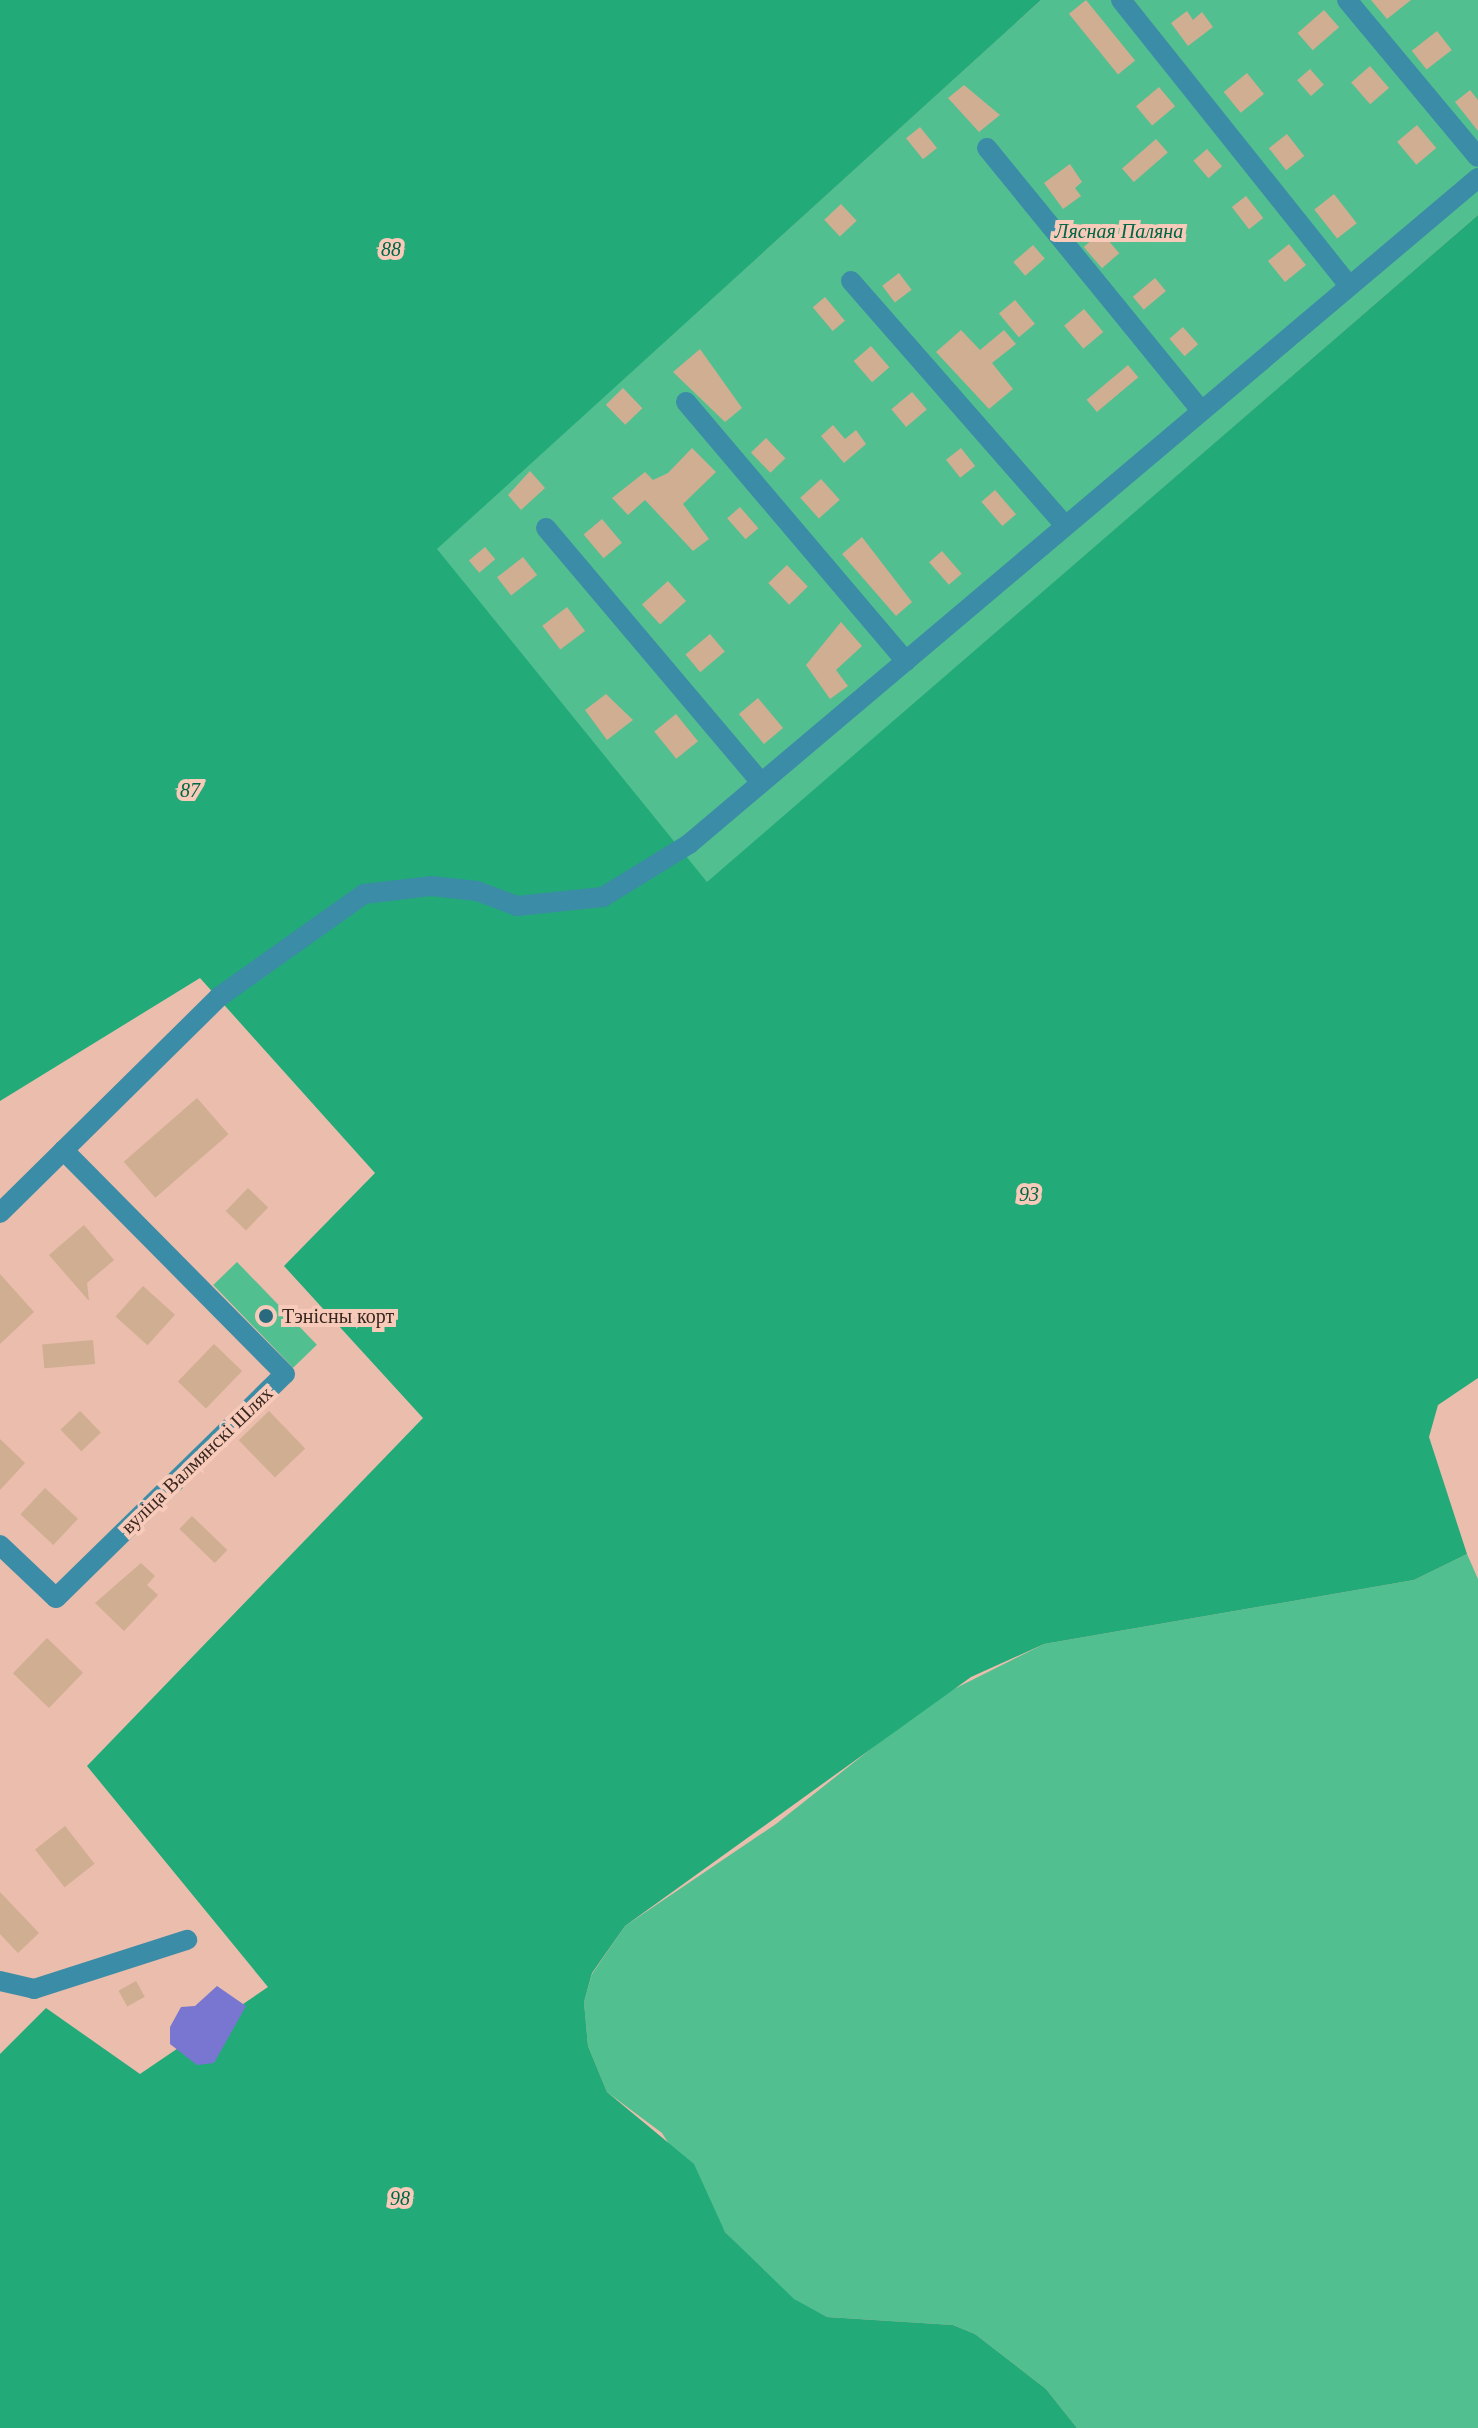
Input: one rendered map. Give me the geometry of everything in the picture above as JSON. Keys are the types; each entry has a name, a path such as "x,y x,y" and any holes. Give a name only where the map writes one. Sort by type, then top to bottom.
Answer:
{"street":[{"path":"1121,0 1348,284"},
{"path":"1347,0 1478,157"},
{"path":"987,148 1199,408"},
{"path":"0,1213 146,1064 258,965 364,894 431,886 477,891 517,906 603,897 689,844 759,780 906,661 1199,408 1478,178"},
{"path":"851,281 1064,524"},
{"path":"686,402 906,661"},
{"path":"546,528 759,780"},
{"name":"вуліца Валмянскі Шлях","path":"0,1545 56,1598 285,1374 63,1150"},
{"path":"0,1981 34,1989 187,1940"}],"green space":[{"path":"0,0 1041,0 437,549 707,882 1478,215 1478,1378 1438,1405 1429,1437 1467,1554 1414,1580 1044,1644 971,1677 625,1926 592,1973 584,2002 588,2046 607,2092 694,2164 725,2232 794,2299 827,2317 953,2325 975,2334 1046,2389 1077,2428 0,2428 0,2054 46,2008 140,2074 268,1987 87,1766 423,1418 284,1266 375,1173 200,978 0,1101"},
{"name":"Лясная Паляна","path":"1041,0 1478,0 1478,215 707,883 436,549"},
{"name":"Тэнісны корт","path":"237,1262 317,1345 293,1368 213,1285"},
{"path":"1467,1554 1478,1579 1478,2428 1077,2428 1046,2389 975,2334 953,2325 827,2317 794,2300 725,2232 662,2133 607,2092 588,2046 584,2002 592,1974 625,1926 776,1824 934,1699 1044,1644 1414,1580"}],"shaded area":[{"path":"217,1986 246,2006 214,2063 197,2065 170,2044 170,2027 181,2007 195,2006"}],"building":[{"path":"1086,0 1135,61 1118,74 1069,14"},
{"path":"1371,0 1411,0 1387,19"},
{"path":"1324,10 1339,27 1313,50 1298,33"},
{"path":"1187,11 1193,20 1202,12 1213,27 1188,46 1171,23"},
{"path":"1437,31 1452,50 1427,70 1412,51"},
{"path":"1370,66 1389,88 1370,104 1351,82"},
{"path":"1310,69 1324,85 1311,96 1297,80"},
{"path":"1247,73 1264,94 1241,113 1224,92"},
{"path":"964,85 1000,115 979,132 948,98"},
{"path":"1159,87 1175,106 1152,125 1136,106"},
{"path":"1470,90 1478,100 1478,131 1455,102"},
{"path":"1417,125 1436,148 1416,165 1397,142"},
{"path":"920,127 937,148 923,159 906,138"},
{"path":"1287,134 1304,156 1286,170 1269,148"},
{"path":"1156,139 1168,153 1134,182 1122,169"},
{"path":"1207,149 1222,166 1209,178 1193,161"},
{"path":"1070,164 1082,182 1075,188 1081,196 1063,209 1044,183"},
{"path":"1334,194 1357,223 1337,239 1314,209"},
{"path":"1246,196 1263,218 1249,229 1232,207"},
{"path":"841,204 857,221 840,237 824,220"},
{"path":"1101,232 1119,253 1102,268 1084,247"},
{"path":"1289,244 1306,265 1285,282 1268,261"},
{"path":"1033,245 1045,259 1025,276 1013,262"},
{"path":"899,273 912,290 895,302 882,286"},
{"path":"1155,278 1166,291 1144,310 1133,297"},
{"path":"825,297 845,321 833,331 813,307"},
{"path":"1015,300 1035,324 1019,337 999,313"},
{"path":"1084,309 1103,332 1083,349 1064,326"},
{"path":"1183,327 1198,344 1185,356 1169,339"},
{"path":"961,330 980,350 1004,330 1016,344 992,363 1013,389 989,409 936,352"},
{"path":"871,346 889,367 872,382 854,361"},
{"path":"700,349 742,408 725,422 673,372"},
{"path":"1128,365 1138,377 1097,412 1087,400"},
{"path":"623,388 642,408 625,425 606,405"},
{"path":"912,392 927,410 906,427 891,409"},
{"path":"833,425 845,439 856,430 866,444 844,463 821,436"},
{"path":"766,438 785,458 770,473 751,453"},
{"path":"692,448 716,472 683,504 709,539 693,551 645,500 628,515 612,498 645,472 653,480 668,473"},
{"path":"961,448 975,466 960,478 946,460"},
{"path":"530,471 545,488 521,510 508,495"},
{"path":"821,479 840,500 819,519 800,498"},
{"path":"995,490 1016,514 1002,526 981,502"},
{"path":"740,507 758,528 746,539 727,518"},
{"path":"602,519 622,543 604,558 584,534"},
{"path":"862,537 912,602 896,616 842,554"},
{"path":"485,547 495,559 479,573 469,560"},
{"path":"942,551 962,574 949,585 929,562"},
{"path":"523,557 537,575 511,595 497,577"},
{"path":"787,565 808,587 789,605 768,583"},
{"path":"668,581 686,601 660,624 642,604"},
{"path":"567,607 585,631 560,650 542,626"},
{"path":"841,622 862,646 836,670 848,686 830,699 806,665"},
{"path":"710,634 725,652 700,672 685,655"},
{"path":"606,694 633,720 607,740 585,710"},
{"path":"758,698 783,728 764,744 739,714"},
{"path":"676,714 698,741 676,759 654,732"},
{"path":"197,1098 228,1134 155,1198 124,1162"},
{"path":"248,1188 268,1207 246,1230 226,1211"},
{"path":"84,1225 114,1260 87,1283 89,1301 49,1255"},
{"path":"0,1274 34,1312 0,1344"},
{"path":"143,1286 175,1315 148,1345 116,1316"},
{"path":"93,1340 95,1364 44,1368 42,1344"},
{"path":"214,1344 242,1371 206,1408 178,1381"},
{"path":"80,1411 101,1433 81,1451 61,1430"},
{"path":"269,1411 305,1448 275,1478 239,1440"},
{"path":"0,1439 25,1463 0,1490"},
{"path":"45,1488 78,1519 53,1545 20,1514"},
{"path":"192,1516 227,1550 215,1563 179,1529"},
{"path":"141,1563 155,1576 147,1585 158,1595 124,1631 95,1603"},
{"path":"47,1638 83,1673 49,1708 13,1673"},
{"path":"65,1826 95,1864 65,1887 35,1849"},
{"path":"0,1892 39,1933 18,1953 0,1934"},
{"path":"136,1981 145,1997 127,2006 119,1991"}],"place":[{"name":"Тэнісны корт","path":"266,1316"}],"park label":[{"name":"88","path":"391,249"},
{"name":"87","path":"190,790"},
{"name":"93","path":"1029,1194"},
{"name":"98","path":"400,2198"}]}
